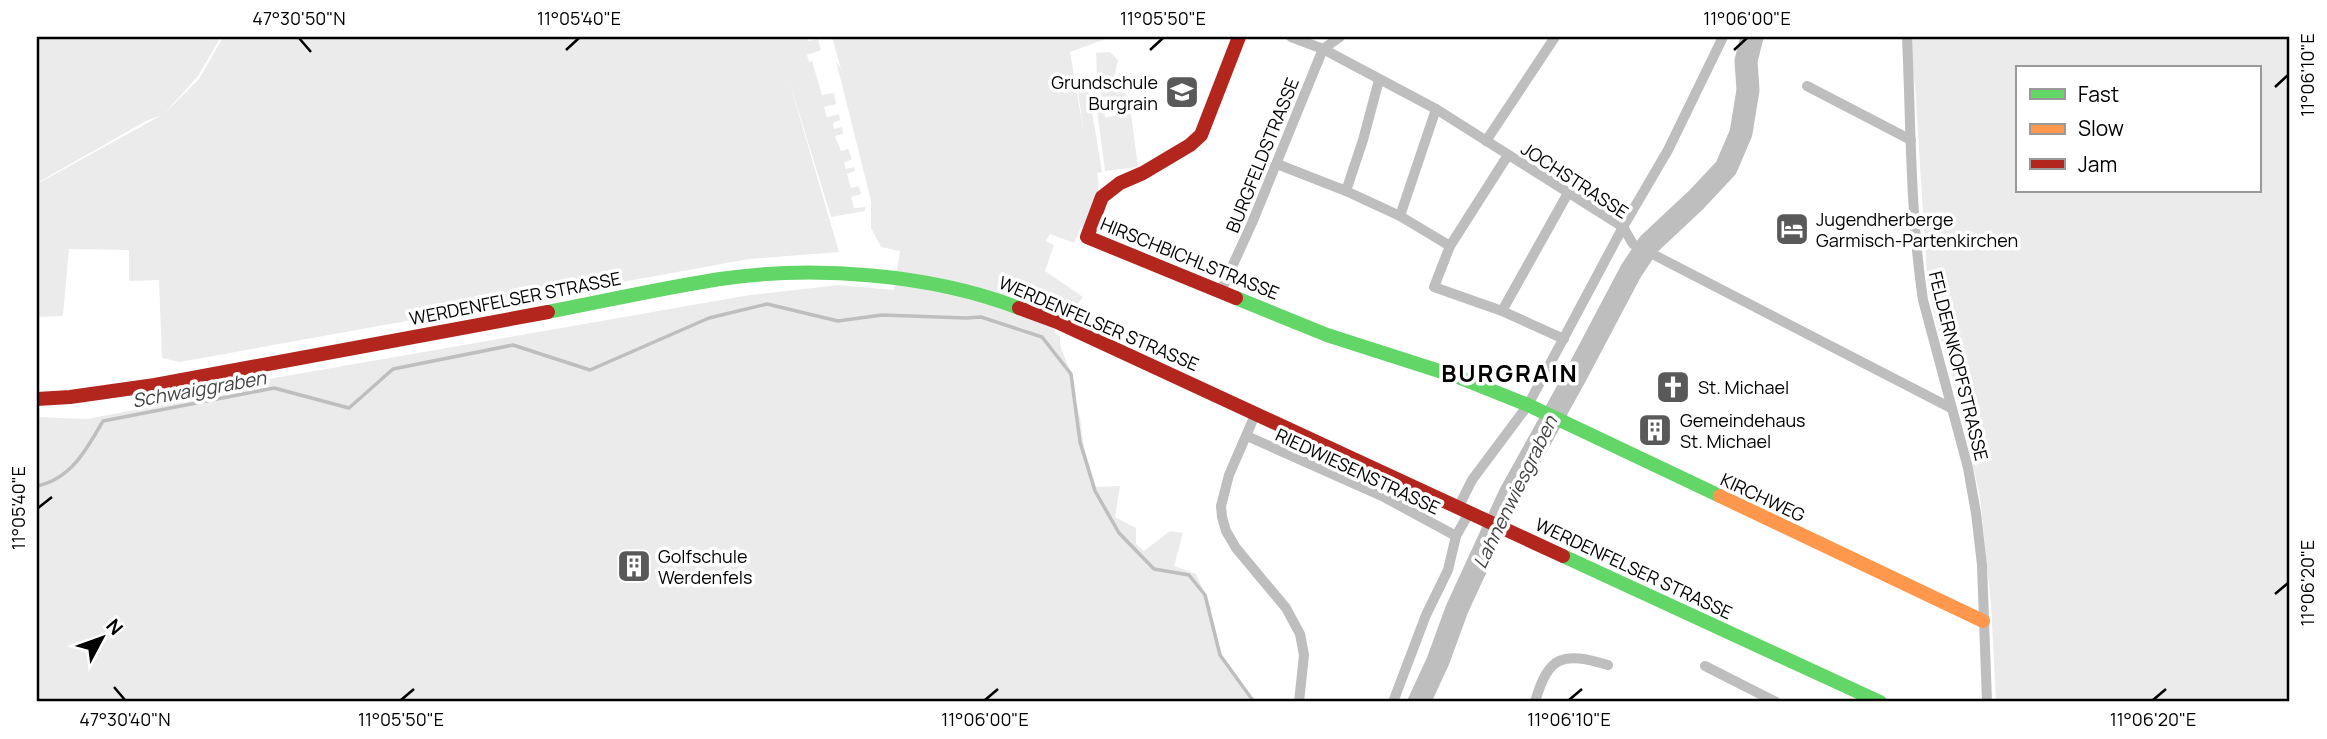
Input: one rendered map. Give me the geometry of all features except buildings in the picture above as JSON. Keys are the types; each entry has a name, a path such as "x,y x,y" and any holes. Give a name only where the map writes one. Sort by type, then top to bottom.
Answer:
{"street":[{"name":"HIRSCHBICHLSTRASSE","path":"1239,37 1201,135 1190,145 1143,173 1120,183 1102,197 1087,237 1327,335 1458,377 1528,405"},
{"name":"JOCHSTRASSE","path":"1292,37 1323,49 1436,109 1623,227 1633,244 1951,408"},
{"path":"1323,49 1339,37"},
{"path":"1486,141 1555,37"},
{"path":"1393,702 1426,615 1448,570 1472,480 1528,405 1623,227 1668,150 1723,37"},
{"name":"FELDERNKOPFSTRASSE","path":"1907,37 1919,276 1968,468 1976,513 1982,565 1987,702"},
{"name":"BURGFELDSTRASSE","path":"1221,291 1277,164 1323,49"},
{"path":"1346,191 1363,140 1378,80"},
{"path":"1807,86 1911,140"},
{"path":"1400,216 1436,109"},
{"path":"1508,155 1450,246 1434,287 1502,311 1564,339"},
{"path":"1277,164 1400,216 1450,246"},
{"path":"1502,311 1568,193"},
{"name":"WERDENFELSER STRASSE","path":"37,399 155,385 722,279 780,274 844,273 924,283 986,295 1057,322 1880,702"},
{"name":"KIRCHWEG","path":"1528,405 1983,621"},
{"path":"1255,415 1229,475 1221,506 1222,517 1226,531 1236,548 1286,608 1300,634 1304,655 1299,702"},
{"name":"RIEDWIESENSTRASSE","path":"1247,436 1384,497 1455,536"},
{"path":"1535,702 1552,665 1564,657 1577,657 1608,665"},
{"path":"1705,666 1776,702"}],"shaded area":[{"path":"37,37 221,37 198,76 164,114 199,79 223,37 818,39 821,50 807,55 809,62 812,61 822,95 834,93 836,104 824,107 827,117 839,114 840,120 833,123 834,129 842,127 843,134 835,136 841,151 848,149 852,159 844,163 846,169 854,167 855,171 847,174 851,188 859,186 861,194 851,197 854,208 865,207 865,211 831,217 788,77 839,252 749,259 180,362 162,358 159,280 129,281 129,250 69,249 63,316 37,317 37,184 162,115 146,121 37,183"},
{"path":"832,37 1111,37 1070,52 1084,134 1077,84 1087,82 1102,172 1097,173 1096,201 1074,243 1050,234 1046,241 1054,245 1045,271 1083,297 1072,312 1043,299 1056,334 1060,336 1060,345 1071,374 1084,447 1096,487 1120,486 1115,517 1136,528 1136,544 1144,551 1170,531 1183,533 1174,566 1196,574 1212,610 1209,610 1220,655 1253,702 37,702 37,417 87,419 244,389 240,384 750,295 839,285 894,290 900,251 881,247 871,228 871,201"},
{"path":"1907,37 2290,37 2290,702 1996,702 1991,604 1980,497 1927,277 1915,85"},
{"path":"1110,52 1118,60 1113,81 1128,97 1133,110 1131,113 1110,104 1100,92 1096,53"},
{"path":"1103,102 1105,117 1131,114 1138,167 1105,171 1096,103"}],"waterway":[{"name":"Lahnenwiesgraben","path":"1419,702 1457,609 1510,494 1631,271 1649,244 1726,168 1741,133 1748,90 1746,61 1752,37"},
{"name":"Schwaiggraben","path":"37,486 69,470 103,421 274,388 349,408 393,369 513,345 590,370 709,318 767,304 838,321 882,315 981,317 1042,337 1071,374 1080,442 1095,491 1119,533 1154,569 1189,575 1205,595 1220,655 1254,702"}],"traffic: fast":[{"path":"548,312 720,279 794,273 833,273 911,280 985,296 1019,308"},
{"path":"1236,298 1327,335 1458,377 1528,405 1720,496"},
{"path":"1563,556 1880,702"}],"traffic: slow":[{"path":"1720,496 1983,621"}],"traffic: jam":[{"path":"1236,298 1087,237 1102,197 1120,183 1143,173 1190,145 1201,135 1239,37"},
{"path":"1019,308 1057,322 1563,556"},
{"path":"37,399 155,385 548,312"}],"place":[{"name":"Grundschule Burgrain","path":"1182,92"},
{"name":"Jugendherberge Garmisch-Partenkirchen","path":"1792,229"},
{"name":"St. Michael","path":"1673,387"},
{"name":"Gemeindehaus St. Michael","path":"1655,430"},
{"name":"Golfschule Werdenfels","path":"634,566"}],"district":[{"name":"BURGRAIN","path":"1510,372"}]}
